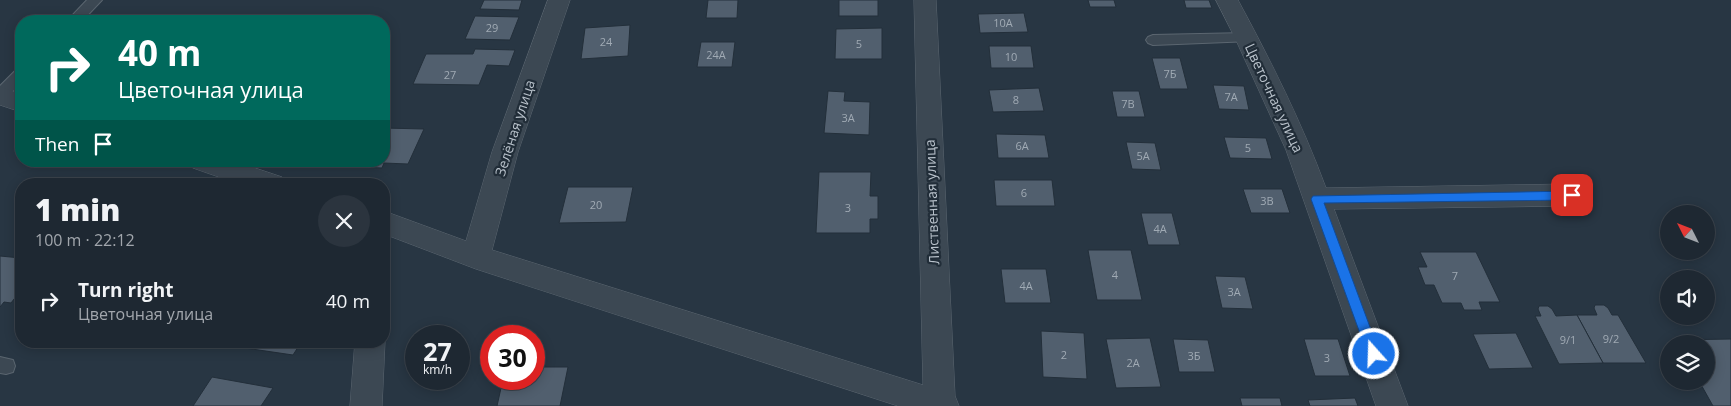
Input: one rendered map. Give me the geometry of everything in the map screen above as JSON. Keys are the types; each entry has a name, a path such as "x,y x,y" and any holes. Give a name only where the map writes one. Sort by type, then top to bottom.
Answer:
{"street":[{"name":"Зелёная улица","path":"476,257 505,152 559,0"},
{"name":"Лиственная улица","path":"925,0 941,406"},
{"name":"Цветочная улица","path":"1226,0 1247,38 1299,150 1392,406"},
{"path":"0,95 15,101"},
{"path":"220,167 254,178"},
{"path":"1317,199 1572,195"},
{"path":"390,224 476,257 941,406"},
{"path":"366,406 370,348"}],"lane":[{"path":"80,15 95,0"},
{"path":"1154,40 1247,38"},
{"path":"0,95 15,80"}],"building":[{"path":"484,0 522,0 519,10 480,9"},
{"path":"708,0 738,0 737,18 706,18"},
{"path":"839,0 878,0 878,16 839,16"},
{"path":"1088,0 1114,0 1116,7 1090,7"},
{"path":"1184,0 1209,0 1212,8 1186,8"},
{"path":"1024,13 1028,32 980,33 978,14"},
{"path":"475,16 519,17 510,40 465,39"},
{"path":"630,25 628,56 581,59 585,28"},
{"path":"882,28 882,59 835,59 836,29"},
{"path":"701,42 735,42 732,67 697,67"},
{"path":"989,46 1031,46 1034,68 991,68"},
{"path":"475,49 515,50 509,66 487,65 479,85 413,84 426,54 473,54"},
{"path":"1152,58 1180,58 1188,89 1160,89"},
{"path":"1213,85 1244,86 1249,110 1219,109"},
{"path":"1039,88 1044,111 993,112 989,90"},
{"path":"828,91 845,92 844,101 870,102 869,135 824,133"},
{"path":"1112,91 1139,91 1145,117 1117,117"},
{"path":"390,128 424,129 408,164 390,163"},
{"path":"996,134 1045,135 1049,158 998,158"},
{"path":"1224,137 1266,138 1272,159 1230,158"},
{"path":"1126,142 1155,143 1161,170 1132,169"},
{"path":"819,172 871,172 870,196 878,196 878,219 870,219 870,233 816,233"},
{"path":"994,180 1052,180 1055,206 996,206"},
{"path":"568,187 633,187 626,222 559,223"},
{"path":"1243,189 1282,189 1290,213 1251,213"},
{"path":"1141,213 1172,213 1180,245 1148,245"},
{"path":"1088,250 1131,250 1142,300 1097,300"},
{"path":"1420,252 1476,252 1500,302 1479,302 1482,310 1464,310 1461,303 1442,303 1434,285 1425,285 1418,267 1427,267"},
{"path":"0,256 15,257 15,298 11,303 4,302 0,307"},
{"path":"1001,269 1046,269 1051,303 1005,303"},
{"path":"1215,276 1245,277 1253,309 1222,308"},
{"path":"1595,305 1604,305 1612,315 1618,315 1646,363 1603,363 1577,315 1597,315 1594,308"},
{"path":"1539,306 1548,306 1556,316 1577,315 1603,363 1559,364 1535,316 1541,316 1538,309"},
{"path":"1041,331 1084,333 1087,379 1043,377"},
{"path":"1516,333 1533,368 1489,369 1473,334"},
{"path":"1150,338 1161,387 1116,388 1106,339"},
{"path":"1173,339 1208,340 1215,372 1179,372"},
{"path":"1304,339 1338,339 1350,376 1315,376"},
{"path":"1715,339 1731,339 1731,406 1713,406 1704,390 1715,390"},
{"path":"245,348 298,348 293,355"},
{"path":"545,367 568,367 560,406 497,406 501,390 545,390"},
{"path":"212,377 273,388 261,406 193,406"},
{"path":"1240,398 1280,398 1282,406 1242,406"},
{"path":"1355,398 1358,406 1310,406 1308,400"}],"route":[{"path":"1374,354 1317,199 1572,195"}]}
